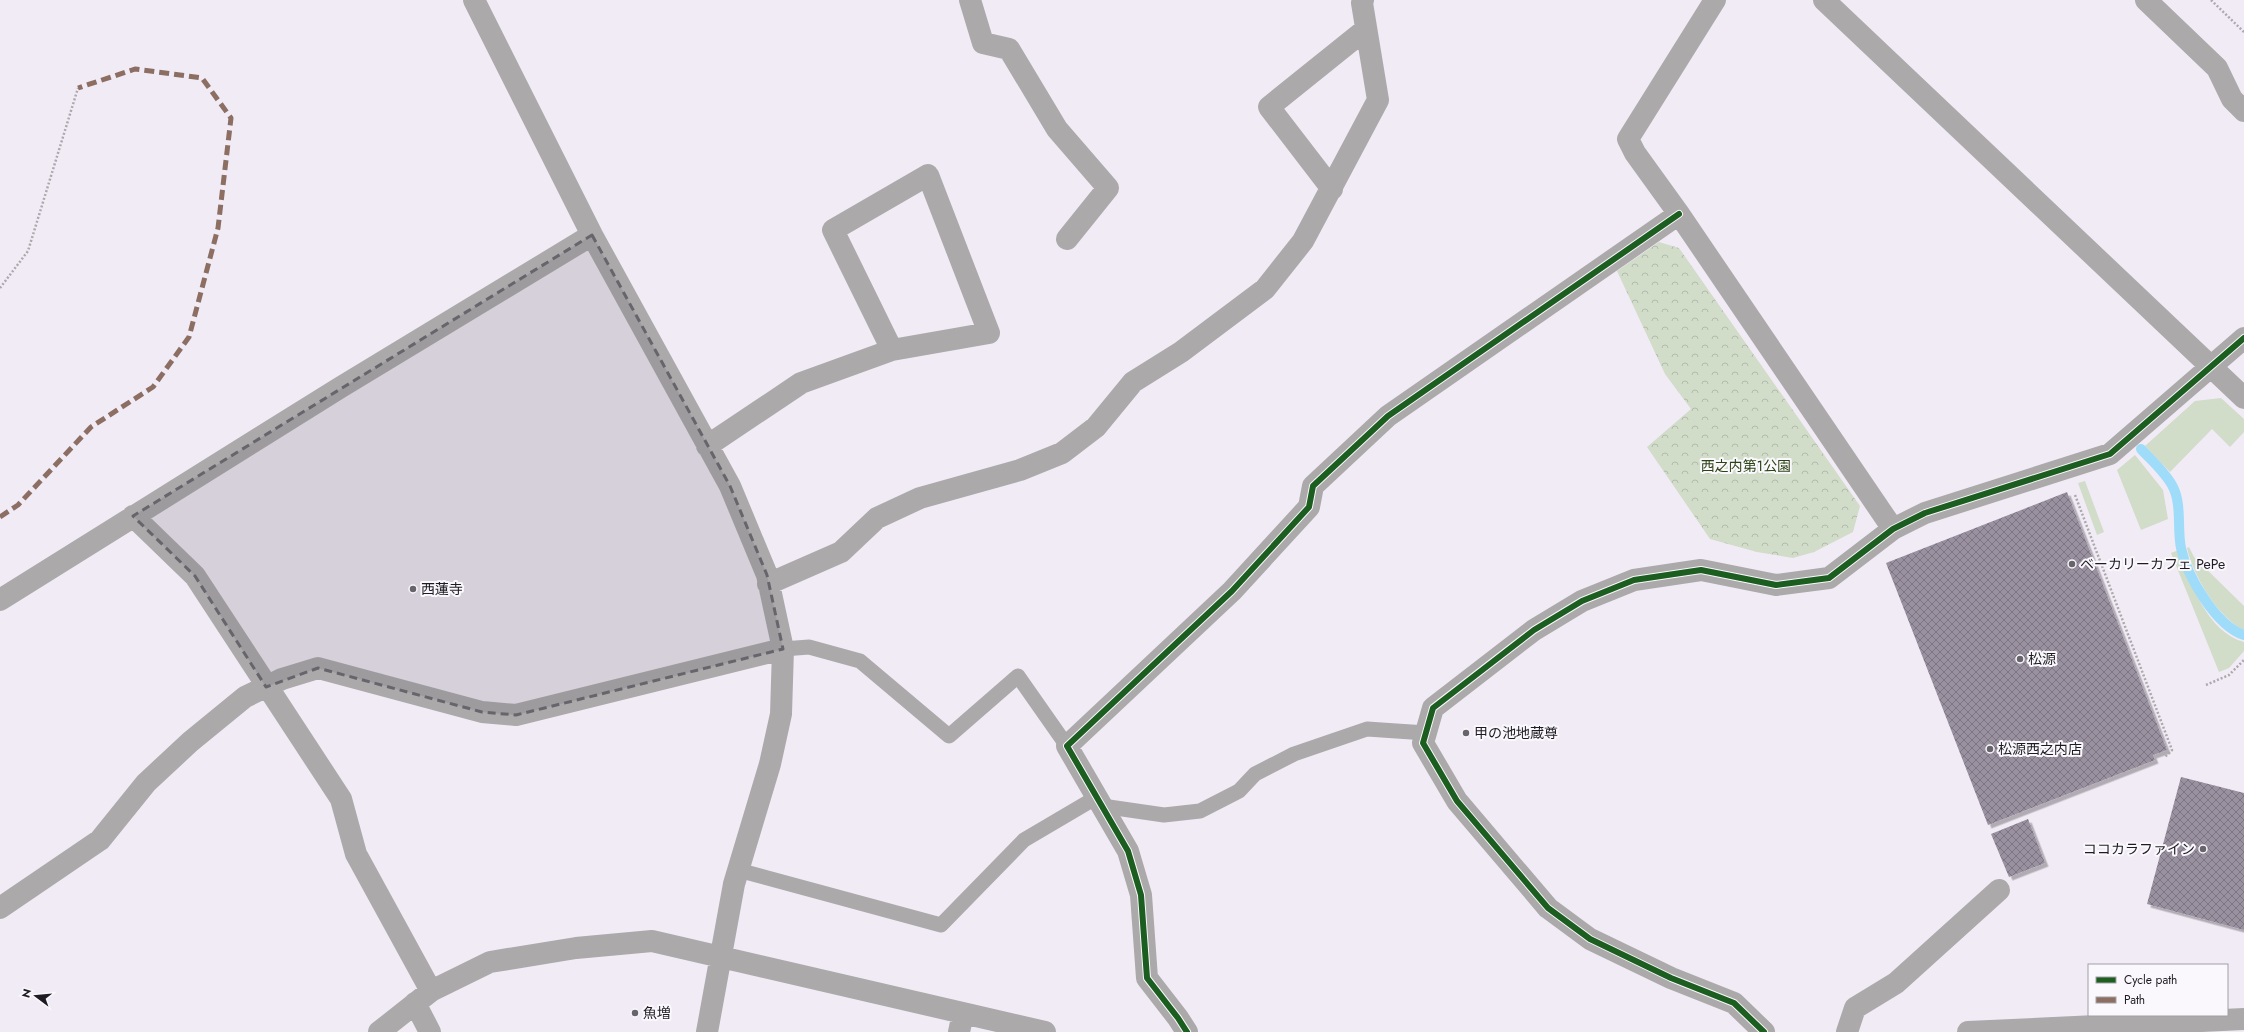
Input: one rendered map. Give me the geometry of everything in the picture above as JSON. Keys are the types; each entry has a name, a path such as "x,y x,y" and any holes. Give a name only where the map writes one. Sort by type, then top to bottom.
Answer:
{"street":[{"path":"474,0 592,235 730,486 768,584 783,649 781,714 770,764 738,870 707,1032"},
{"path":"970,0 983,43 1009,49 1057,130 1108,188 1067,239"},
{"path":"768,584 841,552 877,518 920,498 1020,470 1062,453 1096,427 1133,382 1181,352 1265,289 1303,241 1378,100 1366,29 1363,0"},
{"path":"1716,0 1628,139 1635,153 1679,214 1893,529"},
{"path":"1824,0 2244,398"},
{"path":"2146,0 2217,68 2232,99 2244,111"},
{"path":"1332,189 1269,107 1366,29"},
{"path":"707,446 801,383 892,350 989,333 928,175 834,230 892,350"},
{"path":"1187,1032 1147,978 1141,895 1128,851 1068,746 1232,591 1309,507 1313,486 1388,416 1679,214"},
{"path":"0,600 133,516 592,235"},
{"path":"1764,1032 1734,1003 1671,978 1590,939 1548,908 1458,801 1422,743 1433,708 1534,630 1582,602 1634,580 1701,570 1776,585 1829,578 1893,529 1925,513 2110,454 2244,338"},
{"path":"133,516 195,576 266,687 341,799 356,854 423,997 430,1032"},
{"path":"0,908 100,840 146,783 190,742 245,697 282,679 318,668 482,712 516,715 783,649"},
{"path":"1847,1032 1855,1008 1896,983 1999,890"},
{"path":"379,1032 423,997 490,962 576,948 652,941 722,956 961,1022 1045,1032"},
{"path":"1968,1032 2244,1019"}],"lane":[{"path":"783,649 809,647 860,661 949,736 1018,676 1068,746"},
{"path":"738,870 941,924 1024,840 1100,802 1164,815 1200,811 1239,791 1255,774 1294,754 1367,729 1426,733"}],"path":[{"path":"2211,0 2244,32"},
{"path":"0,288 28,251 78,88"},
{"path":"2065,468 2172,750 2165,757"},
{"path":"2206,685 2228,675 2244,660"}],"highlighted area":[{"path":"592,235 730,486 767,575 783,649 516,715 482,712 318,668 266,687 195,576 133,516"}],"green space":[{"name":"西之内第1公園","path":"1659,242 1679,248 1860,506 1853,532 1814,552 1793,558 1757,552 1710,539 1647,447 1691,409 1665,374 1617,271"},
{"path":"2221,398 2244,419 2244,432 2230,447 2212,429 2170,472 2145,446 2195,401"},
{"path":"2135,455 2163,490 2168,519 2141,530 2117,470"},
{"path":"2085,481 2104,532 2097,535 2078,483"},
{"path":"2189,547 2194,557 2244,606 2244,630 2225,616 2208,595 2190,559 2187,548"},
{"path":"2179,550 2195,591 2210,617 2220,628 2231,636 2244,642 2244,651 2229,668 2219,672 2171,553"}],"building":[{"name":"松源","path":"2067,492 2167,750 2153,755 2155,760 1988,825 1886,563"},
{"name":"ココカラファイン","path":"2181,777 2244,793 2244,930 2147,904"},
{"path":"2028,819 2045,863 2009,877 1991,834"}],"waterway":[{"path":"2141,449 2163,472 2176,494 2181,548 2189,572 2196,585 2204,599 2223,622 2244,635"}],"marked path":[{"path":"0,517 18,505 91,427 153,387 189,337 218,228 231,118 202,78 135,69 78,88"}],"cycle path":[{"path":"1187,1032 1147,978 1141,895 1128,851 1067,746 1232,591 1309,507 1313,486 1388,416 1679,214"},
{"path":"1764,1032 1734,1003 1671,978 1590,939 1548,908 1457,801 1423,743 1433,708 1534,630 1582,601 1634,580 1701,570 1776,585 1829,578 1893,529 1925,513 2110,454 2244,338"}],"place":[{"name":"ベーカリーカフェ PePe","path":"2072,564"},
{"name":"西蓮寺","path":"413,589"},
{"name":"松源","path":"2020,659"},
{"name":"甲の池地蔵尊","path":"1466,733"},
{"name":"松源西之内店","path":"1990,749"},
{"name":"ココカラファイン","path":"2203,849"},
{"name":"魚増","path":"635,1013"}]}
